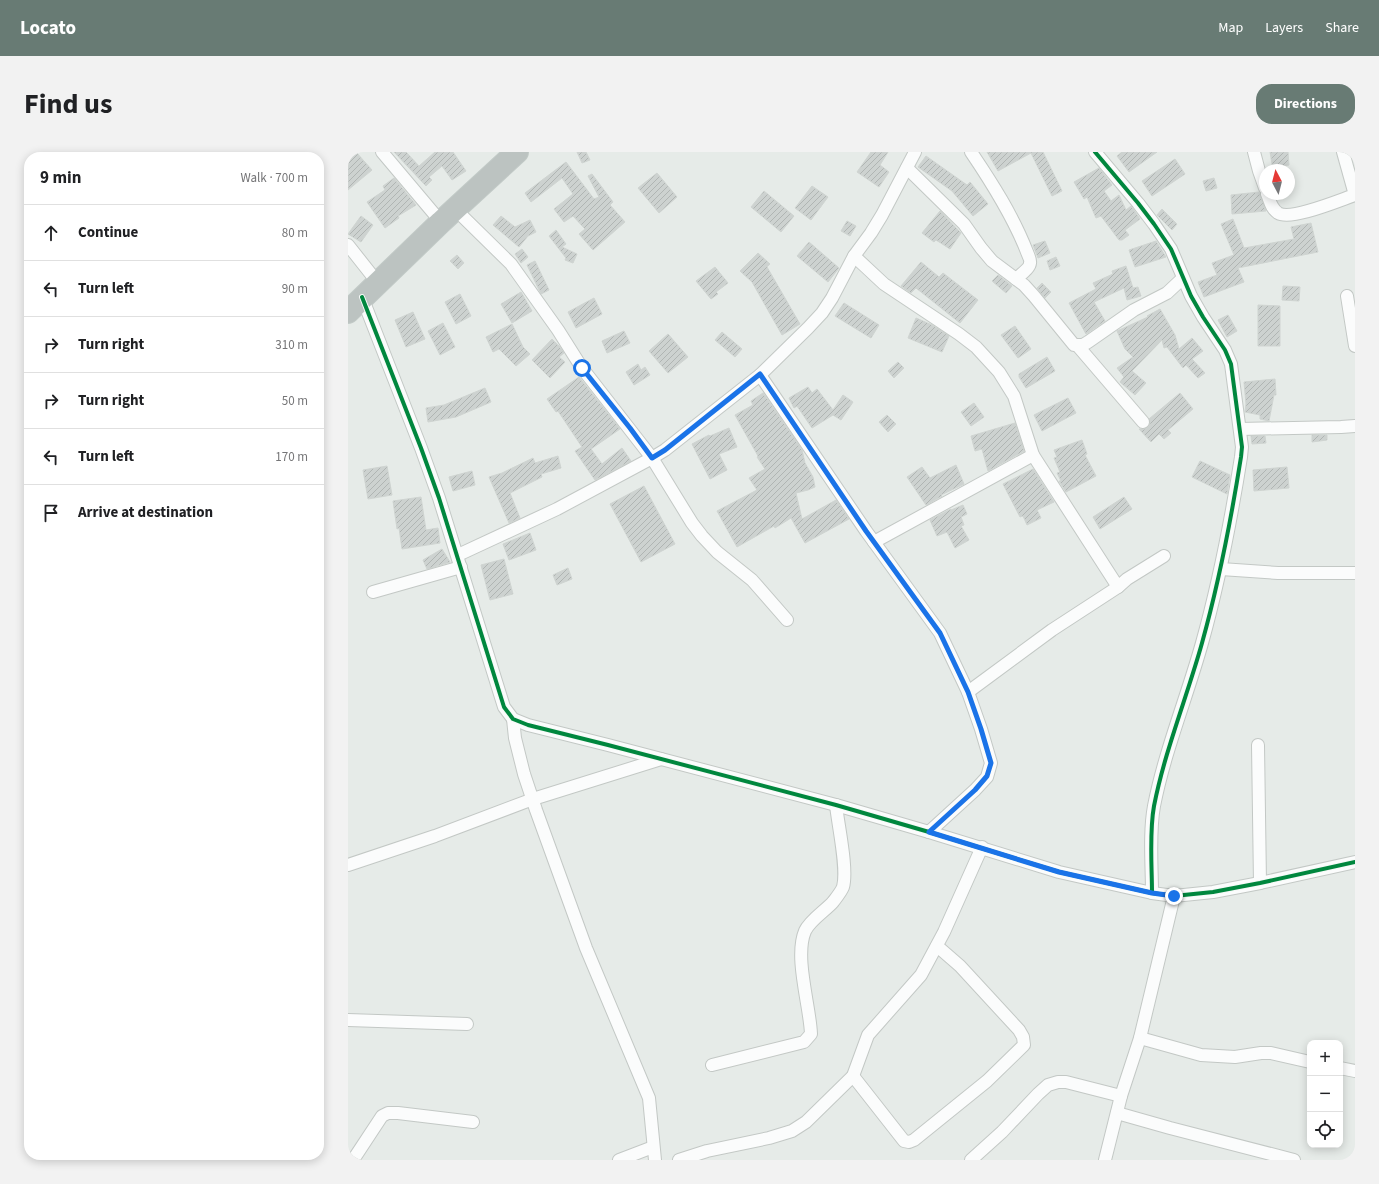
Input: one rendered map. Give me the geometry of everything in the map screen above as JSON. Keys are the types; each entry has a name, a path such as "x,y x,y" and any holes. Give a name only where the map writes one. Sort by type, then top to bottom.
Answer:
{"highway":[{"path":"363,297 517,152"}],"street":[{"path":"382,152 448,216 511,264 558,330 582,368 652,458 692,523 702,536 717,552 752,580 787,620"},
{"path":"373,592 459,561 652,458 665,450 760,374 822,313 832,298 854,256 882,215 915,152"},
{"path":"971,152 989,178 1023,242 1030,260 1029,266 1016,279"},
{"path":"1095,152 1154,224 1171,249 1183,278 1203,317 1225,350 1231,364 1240,429 1242,457 1221,569 1202,645 1161,777 1154,807 1151,846 1152,893"},
{"path":"1254,152 1259,171"},
{"path":"1269,200 1273,209 1282,215 1303,213 1355,195 1343,152"},
{"path":"907,168 964,224 992,261 1024,285 1050,314 1070,342 1077,346 1143,422"},
{"path":"348,245 363,297 421,448 459,561 504,707 513,719 528,725 836,805 982,847 1059,872 1152,893 1174,896 1213,892 1355,862"},
{"path":"854,256 884,284 976,347 999,372 1014,396 1034,455 1118,587"},
{"path":"1077,346 1083,345 1134,310 1167,293 1183,278"},
{"path":"1347,296 1355,346"},
{"path":"760,374 874,542 940,633 968,692 991,763 987,776 975,790 929,832"},
{"path":"1240,429 1355,426"},
{"path":"874,542 1034,455"},
{"path":"968,692 1052,630 1118,587 1127,579 1164,556"},
{"path":"1221,569 1278,573 1355,573"},
{"path":"513,719 514,738 532,799 586,948 648,1098 651,1109 655,1160"},
{"path":"1258,745 1260,883"},
{"path":"348,865 435,836 532,799 661,759"},
{"path":"712,1065 804,1042 811,1034 811,1024 805,990 802,950 805,930 818,915 833,903 843,888 845,875 836,805"},
{"path":"679,1160 707,1151 769,1138 792,1131 806,1122 853,1076 868,1035 921,975 937,946 982,847"},
{"path":"1106,1159 1121,1096 1140,1038 1174,896"},
{"path":"853,1076 904,1141 909,1142 987,1081 1024,1045 1024,1037 1019,1030 960,966 937,946"},
{"path":"348,1020 467,1024"},
{"path":"1140,1038 1201,1055 1235,1057 1271,1053 1307,1061"},
{"path":"1343,1069 1355,1071"},
{"path":"972,1160 1048,1085 1058,1082 1066,1082 1121,1096"},
{"path":"353,1160 382,1116 388,1113 473,1122"},
{"path":"1117,1113 1294,1160"},
{"path":"619,1160 653,1147"}],"building":[{"path":"348,152 356,152 372,170 348,190"},
{"path":"394,152 406,152 419,166 435,152 453,152 466,171 452,180 442,166 429,177 432,180 426,186"},
{"path":"577,152 586,152 590,160 582,163"},
{"path":"871,152 888,152 880,165 889,172 879,187 857,172"},
{"path":"987,152 1043,152 1062,191 1052,196 1031,153 998,171"},
{"path":"1122,152 1157,152 1129,172 1117,156"},
{"path":"1270,152 1288,152 1289,164 1272,164"},
{"path":"926,156 967,185 970,182 988,204 973,216 952,191 918,167"},
{"path":"1175,159 1185,174 1152,196 1142,181"},
{"path":"566,162 594,199 599,197 588,176 592,174 613,202 610,205 625,222 593,250 579,234 585,229 573,216 564,222 554,209 573,194 562,178 531,202 525,193"},
{"path":"1099,168 1112,185 1104,191 1111,201 1119,195 1126,210 1131,206 1140,219 1125,230 1129,235 1122,240 1119,240 1101,216 1096,218 1087,197 1084,199 1074,182"},
{"path":"657,173 677,197 659,213 638,188"},
{"path":"394,178 416,205 398,216 399,218 385,228 367,202 385,190 383,186"},
{"path":"1214,178 1217,188 1206,191 1203,181"},
{"path":"812,186 828,197 811,220 795,208"},
{"path":"764,191 794,216 781,232 751,207"},
{"path":"1259,192 1259,200 1262,200 1266,211 1232,214 1231,195"},
{"path":"1162,209 1177,224 1172,230 1157,215"},
{"path":"940,211 961,233 950,249 936,240 934,242 922,233"},
{"path":"361,216 373,225 361,242 348,234"},
{"path":"501,216 515,227 530,220 536,232 528,236 519,247 493,225"},
{"path":"1233,219 1244,248 1294,239 1291,227 1311,223 1318,252 1238,268 1244,282 1204,297 1198,282 1217,275 1212,263 1234,255 1221,224"},
{"path":"847,221 856,226 850,236 841,231"},
{"path":"556,230 566,244 562,247 577,254 573,263 565,260 566,258 549,236"},
{"path":"1045,241 1050,253 1038,258 1033,245"},
{"path":"1156,241 1166,257 1135,267 1129,250"},
{"path":"809,242 839,268 828,282 797,256"},
{"path":"522,249 528,257 521,263 515,254"},
{"path":"758,253 770,264 767,267 800,324 782,335 752,282 740,271"},
{"path":"457,255 464,263 458,269 450,261"},
{"path":"1056,257 1060,266 1050,270 1047,261"},
{"path":"535,261 549,290 541,294 527,265"},
{"path":"921,262 939,277 943,273 978,300 960,323 916,288 911,293 901,286"},
{"path":"1126,266 1133,288 1138,287 1141,296 1127,300 1124,288 1094,302 1105,321 1086,334 1069,303 1096,289 1093,283 1113,274 1112,271"},
{"path":"715,267 728,283 716,292 718,294 711,299 696,281"},
{"path":"998,275 1012,286 1006,293 992,281"},
{"path":"1042,283 1051,292 1045,298 1037,288"},
{"path":"1283,286 1300,287 1299,301 1282,300"},
{"path":"521,292 532,311 512,323 501,304"},
{"path":"460,294 471,316 456,324 445,302"},
{"path":"594,298 602,314 576,328 568,312"},
{"path":"844,303 879,325 871,338 835,316"},
{"path":"1258,305 1280,306 1280,346 1258,346"},
{"path":"1160,309 1175,335 1179,349 1192,338 1203,351 1192,359 1205,373 1198,378 1186,365 1183,368 1167,347 1164,348 1162,340 1132,371 1146,383 1135,395 1120,382 1124,377 1117,368 1133,357 1125,349 1117,331 1148,317 1147,316"},
{"path":"413,312 425,339 406,347 395,320"},
{"path":"1228,315 1237,331 1227,337 1218,320"},
{"path":"916,318 932,325 949,336 942,352 908,338"},
{"path":"443,323 455,347 440,355 428,331"},
{"path":"512,324 523,347 530,354 516,366 499,349 493,352 486,337"},
{"path":"1015,326 1031,349 1018,358 1001,335"},
{"path":"624,331 630,343 607,353 602,341"},
{"path":"722,332 742,349 735,357 715,340"},
{"path":"668,334 688,357 668,373 649,351"},
{"path":"552,339 564,353 559,357 565,362 550,378 532,360"},
{"path":"1047,357 1055,371 1026,388 1019,377 1019,374"},
{"path":"898,362 904,368 894,378 888,371"},
{"path":"638,364 641,370 645,367 650,375 634,385 626,372"},
{"path":"579,377 620,429 591,449 602,464 622,448 631,461 595,480 575,451 582,447 558,411 556,412 547,399"},
{"path":"1275,379 1276,395 1274,395 1269,421 1260,419 1260,415 1245,412 1246,404 1244,382"},
{"path":"808,387 812,393 817,389 833,410 843,395 853,402 841,420 833,415 812,428 797,406 794,408 789,398"},
{"path":"485,388 491,402 456,417 428,422 426,408 444,405"},
{"path":"763,393 802,450 805,463 813,477 815,487 796,493 802,519 836,500 849,519 805,543 791,518 775,528 774,526 737,547 717,511 757,490 749,478 765,469 735,415 753,405 751,401"},
{"path":"1180,393 1193,409 1168,430 1171,433 1164,439 1159,434 1151,442 1139,429 1145,429 1148,427 1150,424 1149,419"},
{"path":"1068,398 1076,413 1042,431 1034,415"},
{"path":"974,403 984,417 971,426 961,412"},
{"path":"887,415 896,424 888,432 879,422"},
{"path":"1015,423 1024,451 988,471 982,449 975,451 971,436"},
{"path":"729,428 737,447 719,454 727,470 710,479 692,444 709,435 710,436"},
{"path":"1312,435 1327,435 1327,440 1312,442"},
{"path":"1251,436 1265,436 1266,443 1252,444"},
{"path":"1082,440 1087,454 1085,455 1096,476 1066,492 1059,481 1061,481 1057,473 1060,472 1054,458 1057,457 1054,450"},
{"path":"558,456 561,468 541,474 542,477 510,493 520,518 509,523 489,477 502,473 533,458 535,463"},
{"path":"1200,461 1230,475 1227,494 1192,477"},
{"path":"956,465 964,484 941,495 942,496 926,505 907,477 922,467 930,478"},
{"path":"387,466 392,495 368,499 363,470"},
{"path":"1287,467 1289,488 1254,491 1253,470"},
{"path":"1033,469 1054,502 1037,510 1041,518 1027,525 1023,516 1020,517 1003,484"},
{"path":"472,471 475,485 453,491 449,477"},
{"path":"644,486 675,544 641,562 610,504"},
{"path":"421,497 426,530 438,528 440,543 402,549 399,528 397,529 393,501"},
{"path":"1124,497 1132,509 1100,529 1093,517"},
{"path":"963,505 967,514 961,517 964,525 961,526 969,540 955,548 947,532 937,536 930,520 951,509"},
{"path":"530,533 536,550 509,560 503,544"},
{"path":"442,549 450,562 427,569 423,560"},
{"path":"504,559 513,594 490,600 481,565"},
{"path":"568,568 572,579 557,585 553,575"}],"cycle path":[{"path":"1095,152 1138,203 1171,249 1191,296 1225,350 1231,364 1242,447 1229,527 1214,597 1202,643 1164,764 1154,806 1151,838 1152,893"},
{"path":"362,297 439,498 504,707 513,719 528,725 836,805 1059,872 1152,893 1174,896 1213,892 1355,862"}],"route":[{"path":"582,368 652,458 665,450 760,374 890,566 940,633 968,692 991,763 987,776 975,790 929,832 982,847 1059,872 1152,893 1174,896"}]}
